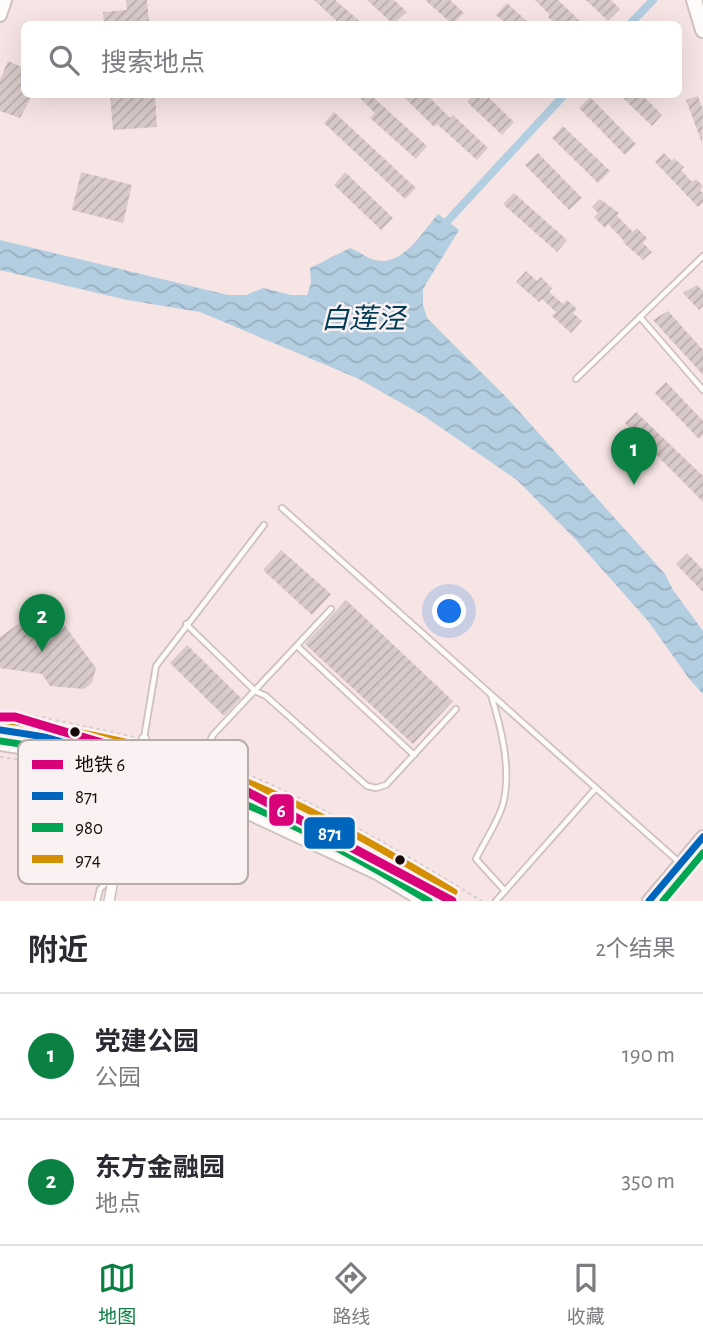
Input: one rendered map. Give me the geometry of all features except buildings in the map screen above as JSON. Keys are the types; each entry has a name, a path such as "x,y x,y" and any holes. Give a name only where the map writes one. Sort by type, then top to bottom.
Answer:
{"main road":[{"path":"0,15 5,0"},
{"path":"694,0 703,30"},
{"path":"0,730 58,740"},
{"path":"0,744 18,747"},
{"path":"248,795 289,811 384,861 449,901"},
{"path":"248,813 377,873 424,901"},
{"path":"649,901 703,837"}],"lane":[{"path":"576,379 703,256"},
{"path":"640,317 703,390"},
{"path":"282,508 681,863"},
{"path":"144,739 156,666 264,525"},
{"path":"211,740 331,610"},
{"path":"186,624 255,691 266,696 367,786 376,789 386,785 456,709"},
{"path":"297,646 414,755"},
{"path":"490,693 499,721 506,774 503,804 475,859 505,891"},
{"path":"496,901 596,788"},
{"path":"97,901 100,889 105,884"}],"path":[{"path":"0,757 18,759"}],"water":[{"name":"白莲泾","path":"438,214 459,230 423,289 423,305 427,318 508,399 665,574 673,590 703,631 703,694 648,621 576,540 517,480 424,416 359,379 200,312 127,300 0,270 0,240 228,295 246,295 263,288 291,295 307,295 311,283 310,268 350,248 375,260 394,258 411,246"}],"waterway":[{"path":"633,21 653,0"},
{"path":"442,227 561,98"}],"metro line":[{"name":"6","path":"0,717 15,717 92,740"},
{"name":"6","path":"248,792 452,901"}],"transit line":[{"name":"974","path":"2,720 116,740"},
{"name":"871","path":"0,730 63,740"},
{"name":"980","path":"0,741 18,744"},
{"name":"974","path":"248,783 322,817 454,892"},
{"name":"871","path":"248,794 385,863 449,901"},
{"name":"980","path":"248,806 307,833 429,901"},
{"name":"871","path":"649,901 703,837"},
{"name":"980","path":"663,901 703,853"}],"place":[{"name":"党建公园","path":"634,485"},
{"name":"东方金融园","path":"42,652"}]}
